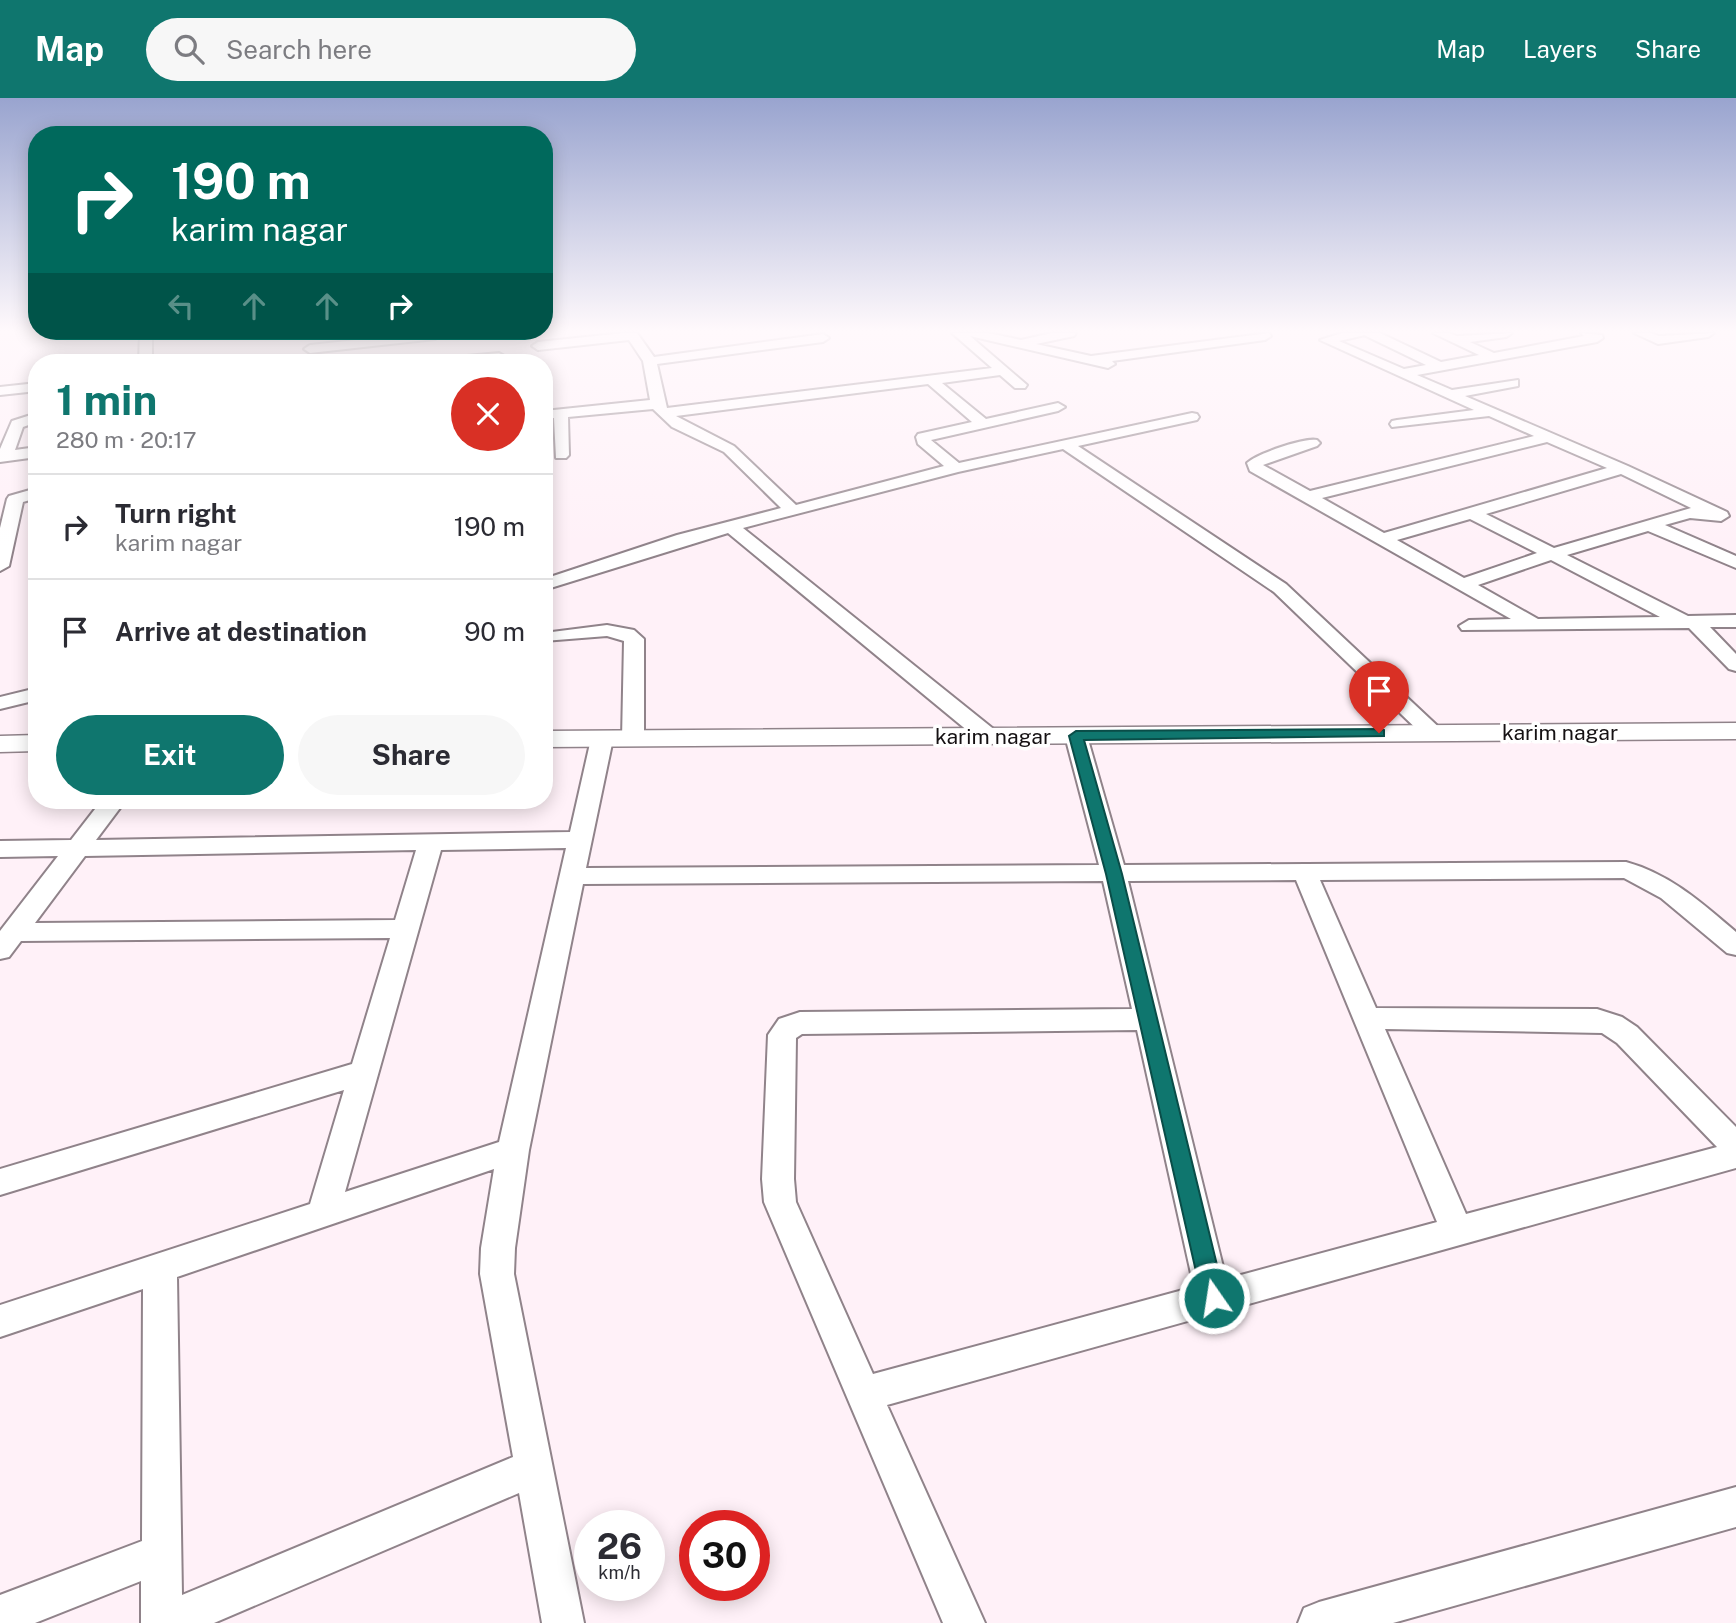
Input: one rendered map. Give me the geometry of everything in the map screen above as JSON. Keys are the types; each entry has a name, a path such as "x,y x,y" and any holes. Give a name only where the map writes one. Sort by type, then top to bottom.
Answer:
{"street":[{"path":"660,404 661,409 677,424 729,449 792,510"},
{"path":"553,414 708,404"},
{"path":"960,404 982,423"},
{"path":"1474,404 1728,518"},
{"path":"956,468 923,441 923,437 1058,407"},
{"path":"1397,424 1492,412"},
{"path":"561,413 561,455"},
{"path":"553,581 665,544 792,510 956,468 1192,417"},
{"path":"0,457 6,453 17,424 28,420"},
{"path":"1307,497 1549,437"},
{"path":"1312,443 1255,463 1256,468 1535,625"},
{"path":"1065,444 1280,588 1434,733"},
{"path":"0,457 28,453"},
{"path":"1382,539 1622,469"},
{"path":"0,497 28,494"},
{"path":"0,566 15,499 19,496"},
{"path":"1470,512 1690,622 1736,665"},
{"path":"1463,584 1689,513 1728,518"},
{"path":"1650,525 1736,563"},
{"path":"730,526 988,736"},
{"path":"1469,626 1736,621"},
{"path":"553,637 615,630 631,634 634,639 633,739"},
{"path":"0,703 28,696"},
{"name":"karim nagar","path":"553,739 1736,731"},
{"path":"1076,736 1114,874 1214,1298"},
{"path":"563,1623 535,1466 502,1311 497,1274 498,1248 513,1150 602,739"},
{"path":"0,744 28,743"},
{"path":"7,941 107,809"},
{"path":"0,849 580,840"},
{"path":"323,1213 431,842"},
{"path":"573,876 1626,870 1639,873 1663,888 1736,946"},
{"path":"1305,873 1457,1231"},
{"path":"7,941 406,929"},
{"path":"1365,1018 1597,1020 1612,1025 1627,1035 1736,1147"},
{"path":"964,1623 780,1202 778,1179 782,1035 789,1027 800,1023 1148,1019"},
{"path":"0,1182 364,1072"},
{"path":"0,1321 513,1150"},
{"path":"864,1394 1736,1155"},
{"path":"160,1268 164,1623 535,1466"},
{"path":"1319,1623 1736,1507"},
{"path":"0,1616 162,1553"}],"route":[{"path":"1214,1298 1114,874 1076,736 1379,733"}]}
